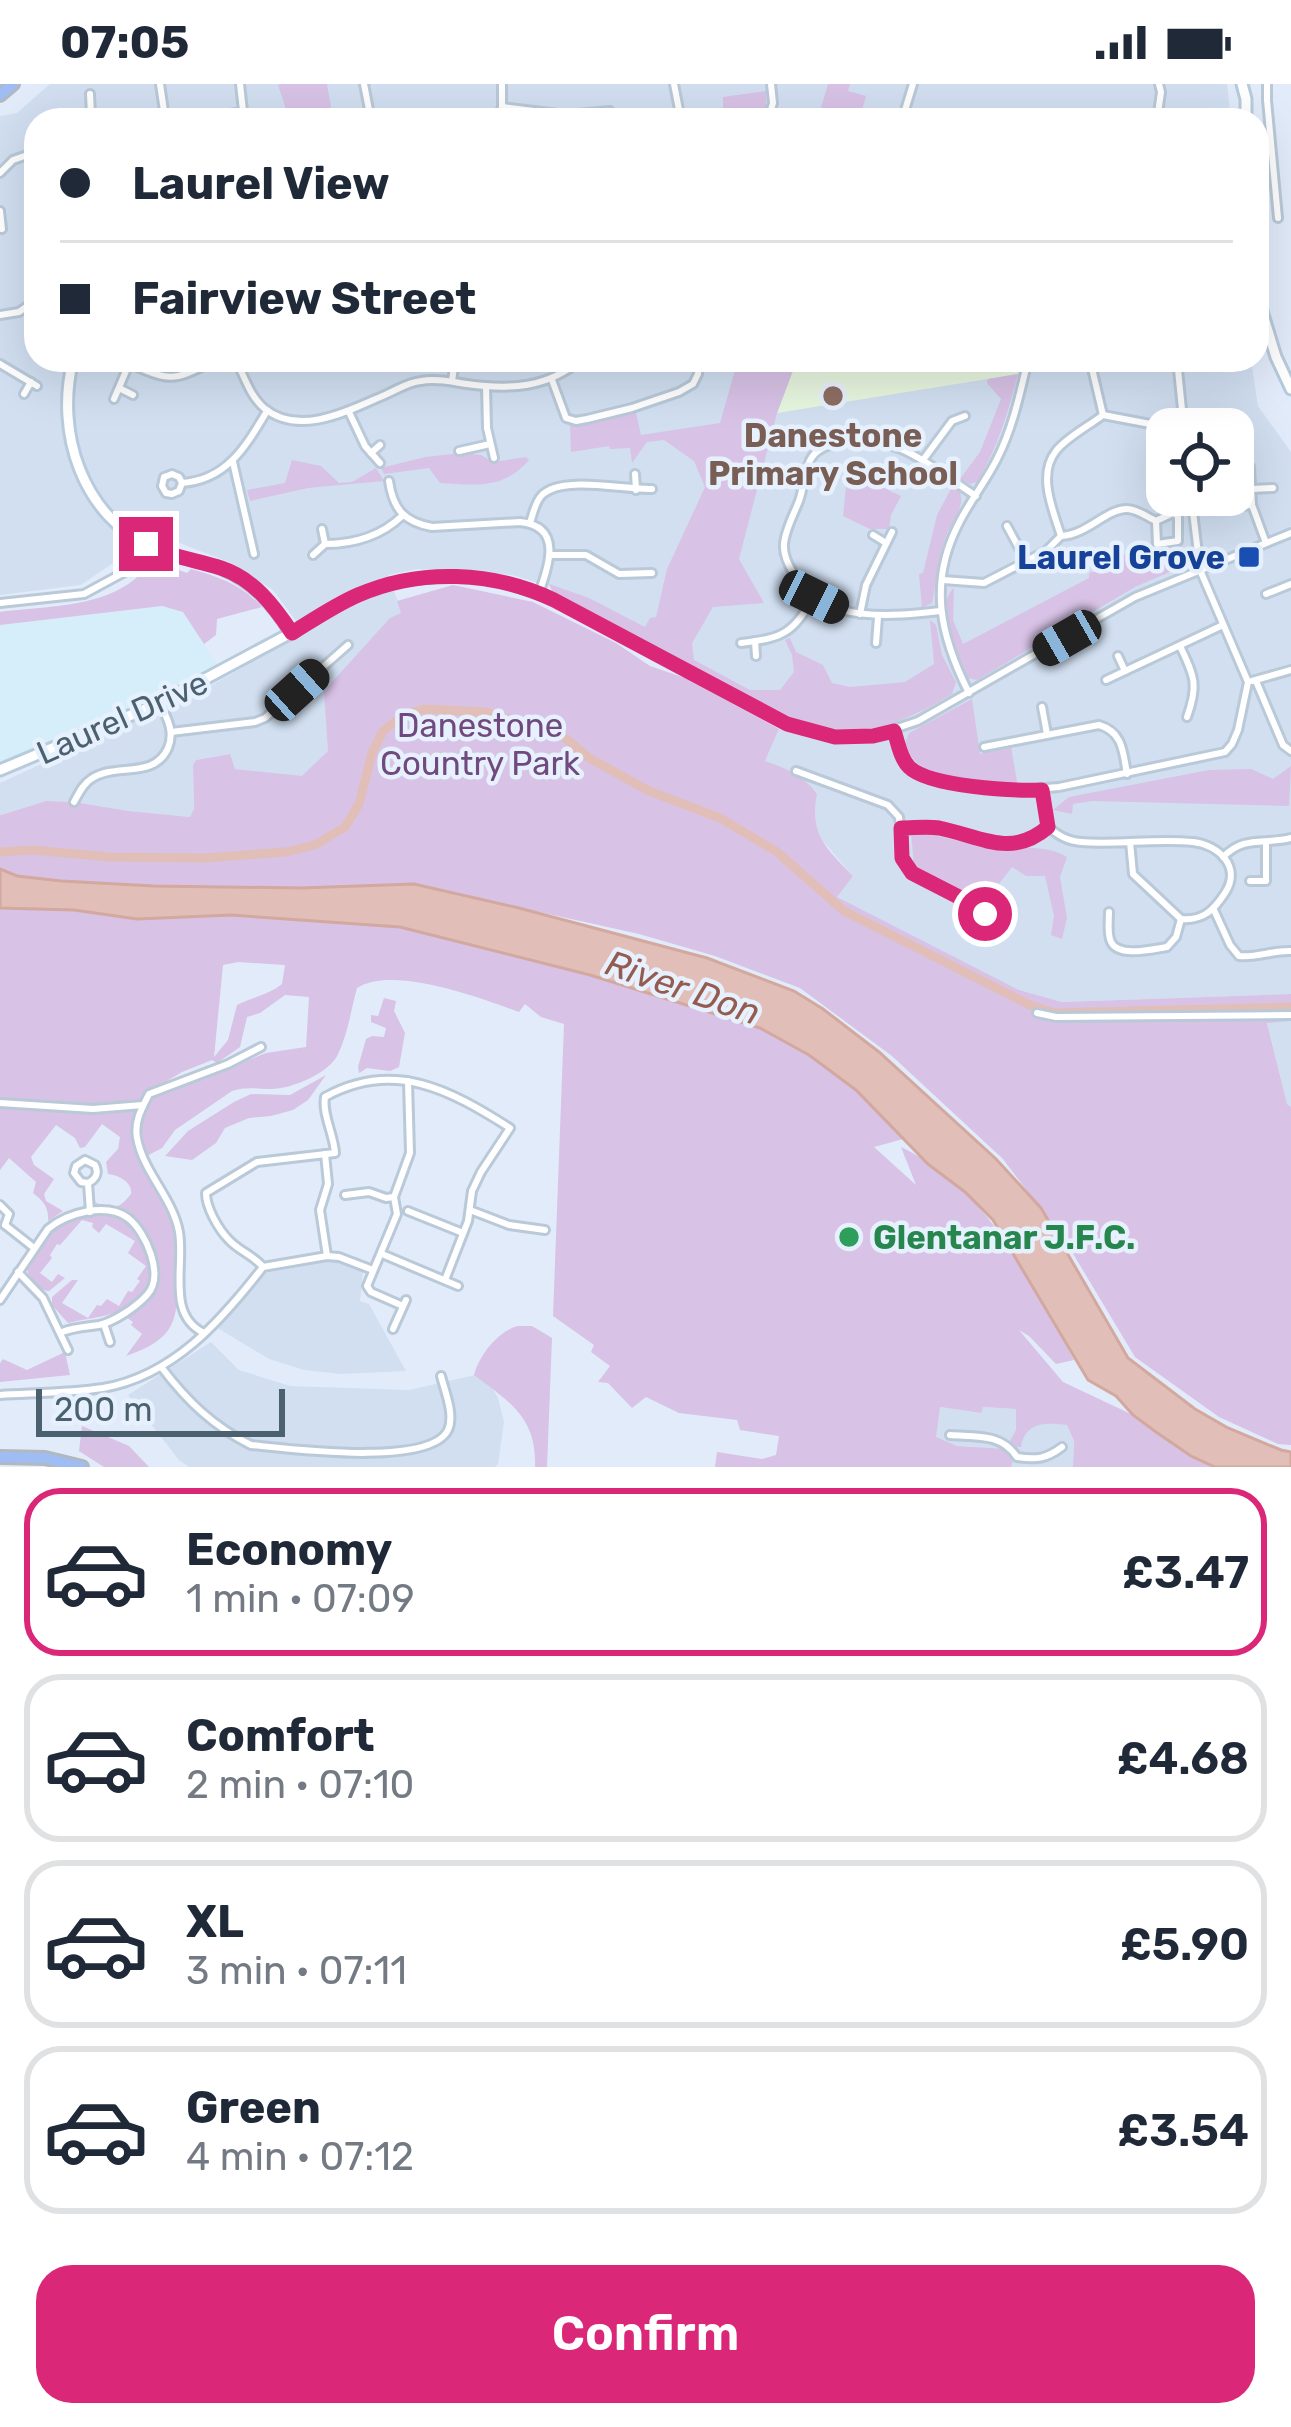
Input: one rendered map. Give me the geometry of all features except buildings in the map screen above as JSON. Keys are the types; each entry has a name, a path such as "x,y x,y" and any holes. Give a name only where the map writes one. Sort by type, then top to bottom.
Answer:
{"main road":[{"path":"0,95 13,84"},
{"path":"0,1457 45,1458 82,1467"}],"street":[{"path":"502,84 502,107 508,108"},
{"path":"90,94 91,108"},
{"path":"585,100 586,108"},
{"path":"1269,121 1278,218"},
{"path":"0,173 24,156"},
{"path":"0,211 2,229"},
{"path":"1269,334 1291,389"},
{"path":"0,364 34,384 23,394"},
{"path":"71,372 66,411 74,456 88,489 109,517 146,544 238,575 275,608 292,633"},
{"path":"113,399 126,372"},
{"path":"150,372 164,379 190,372"},
{"path":"242,372 267,411 303,420 325,420 349,412 413,382 533,384 564,372"},
{"path":"452,381 453,372"},
{"path":"552,380 566,418 576,421 679,392 692,384 698,372"},
{"path":"969,693 951,658 940,611 942,580 958,524 1006,439 1025,372"},
{"path":"1093,372 1103,415"},
{"path":"1178,372 1182,408"},
{"path":"486,386 494,458"},
{"path":"119,388 133,394"},
{"path":"182,483 195,482 233,462 267,411"},
{"path":"349,412 380,464"},
{"path":"1061,536 1048,489 1048,468 1058,448 1103,415 1146,424"},
{"path":"923,460 952,421 965,416"},
{"path":"940,611 878,617 860,614 814,597 801,586 788,562 784,540 804,488 808,462 833,443 862,440 892,445 976,496"},
{"path":"459,451 490,444"},
{"path":"371,453 380,445"},
{"path":"233,462 254,554"},
{"path":"635,474 636,490"},
{"path":"389,481 402,516 432,527 530,523 546,538 551,555 539,593"},
{"path":"530,523 543,494 555,487 652,489"},
{"path":"1254,489 1274,488"},
{"path":"942,580 984,583 1046,551 1061,536 1074,535 1120,510 1132,509 1156,521"},
{"path":"1254,510 1266,543"},
{"path":"1176,514 1178,541 1156,544 1156,521 1176,514"},
{"path":"314,555 325,544 372,536 402,516"},
{"path":"1194,516 1200,570 1223,626 1283,745 1291,751"},
{"path":"1007,526 1026,561"},
{"path":"322,529 325,544"},
{"path":"860,614 866,585 892,532"},
{"name":"Laurel Drive","path":"0,770 160,703 359,595 398,582 454,576 495,580 539,593 787,724 835,737 873,736 918,722 1135,598 1291,533"},
{"path":"873,535 886,543"},
{"path":"0,603 84,594 132,568 146,544"},
{"path":"551,555 586,555 619,574 652,573"},
{"path":"635,557 636,572"},
{"path":"1266,594 1291,584"},
{"path":"741,643 777,638 791,630 814,597"},
{"path":"876,643 878,617"},
{"path":"1106,680 1223,626"},
{"path":"755,641 756,656"},
{"path":"171,732 265,718 348,645"},
{"path":"1180,646 1194,676 1187,717"},
{"path":"1118,656 1124,671"},
{"path":"1252,681 1291,670"},
{"path":"894,731 909,767 928,778 1008,791 1042,790 1225,752 1238,730 1252,681"},
{"path":"1179,691 1194,693"},
{"path":"74,802 90,779 154,765 164,756 171,732 160,703"},
{"path":"1042,707 1047,734"},
{"path":"984,746 1099,725 1120,739 1127,774"},
{"path":"796,771 887,805 899,818 902,858 912,873 986,911"},
{"path":"817,790 820,781"},
{"path":"1042,790 1048,827 1059,836 1078,842 1130,842 1198,842 1223,856 1232,881 1214,910 1181,920 1133,874 1130,842"},
{"path":"901,828 934,827 1011,845 1048,827"},
{"path":"1223,856 1236,844 1291,838"},
{"path":"1266,842 1266,881"},
{"path":"1250,881 1277,882"},
{"path":"1214,910 1239,956 1291,951"},
{"path":"1109,912 1110,941 1121,950 1167,947 1181,920"},
{"path":"1037,1013 1056,1017 1291,1015"},
{"path":"204,1334 181,1308 180,1236 137,1140 138,1116 149,1094 261,1047"},
{"path":"262,1267 226,1238 204,1196 257,1162 335,1153 325,1097 367,1081 408,1082 437,1087 510,1128 472,1191 470,1210 445,1280"},
{"path":"393,1329 405,1303 368,1289 398,1214 394,1197 411,1147 408,1082"},
{"path":"0,1103 93,1109 143,1105"},
{"path":"325,1154 328,1184 320,1210 327,1256"},
{"path":"88,1183 90,1211"},
{"path":"345,1195 369,1192 394,1197"},
{"path":"0,1204 9,1214 2,1226 34,1248"},
{"path":"470,1210 508,1225 545,1230"},
{"path":"0,1300 57,1221 90,1211 119,1214 132,1221 154,1270 148,1295 104,1324 62,1332"},
{"path":"408,1211 463,1233"},
{"path":"382,1254 458,1286"},
{"path":"0,1395 103,1388 162,1368 204,1334 262,1267 327,1256 373,1270"},
{"path":"18,1272 43,1298 68,1350"},
{"path":"104,1324 110,1342"},
{"path":"162,1368 206,1416 251,1445 392,1457 435,1445 446,1434 451,1420 441,1376"},
{"path":"950,1435 996,1438 1017,1457 1033,1460 1047,1458 1062,1447"},
{"path":"1015,1467 1017,1457"}],"shaded area":[{"path":"50,84 1227,84 1230,108 24,108 24,372 1253,372 1258,406 1291,452 1291,994 1062,1002 1019,990 861,911 836,896 853,876 816,833 814,811 765,761 779,729 778,710 589,598 512,575 417,569 388,575 402,613 328,751 302,777 235,769 229,754 196,760 190,817 46,801 0,815 0,783 201,691 305,633 273,590 229,562 148,531 119,559 81,585 0,595 0,116 17,113"},
{"name":"Danestone Primary School","path":"792,372 1018,372 1018,374 777,413"},
{"path":"162,606 183,612 219,668 39,752 0,765 0,625"},
{"path":"1291,1021 1291,1107 1267,1022"},
{"path":"337,1253 364,1262 360,1301 369,1304 406,1371 341,1374 304,1370 269,1359 216,1327 265,1273 331,1261"},
{"path":"211,1342 239,1370 290,1386 409,1390 484,1373 504,1422 498,1464 189,1467 128,1395"},
{"path":"940,1407 980,1413 982,1407 1017,1409 1016,1430 1023,1434 1046,1422 1067,1425 1074,1441 1073,1467 1011,1467 1013,1461 935,1437"}],"green space":[{"path":"327,84 331,108 286,108 278,85"},
{"path":"828,84 850,84 848,91 866,96 862,108 821,108"},
{"path":"766,91 766,108 723,108 723,97"},
{"path":"735,372 792,372 777,413 739,559 764,603 713,607 692,643 694,660 750,690 780,690 794,672 785,640 790,638 796,652 823,665 832,683 850,687 905,682 934,664 930,620 956,682 952,694 890,724 852,730 810,724 785,716 552,591 549,584 645,627 656,617 667,569 705,487 694,461 664,440 647,442 632,463 630,448 571,452 570,424 636,413 641,435 720,423"},
{"path":"1018,374 991,456 977,482 970,484 960,479 980,452 1001,399 988,379"},
{"path":"462,453 493,462 529,460 509,477 477,485 440,483 429,468 384,474 381,468 425,457"},
{"path":"292,460 321,466 339,483 352,482 376,468 384,481 308,488 250,501 247,490 285,483"},
{"path":"865,479 901,496 889,529 870,529 843,516 846,487"},
{"path":"952,487 960,492 961,504 943,545 932,603 922,608 919,574 937,515"},
{"path":"1190,546 1195,561 1135,587 977,680 967,678 946,619 945,607 954,588 953,620 963,644 1089,578 1089,573 1107,569 1106,556 1152,552 1154,561"},
{"path":"154,557 187,573 191,569 230,583 262,607 217,619 216,635 204,644 183,612 162,606 0,625 0,612 106,595 141,574"},
{"name":"Danestone Country Park","path":"453,585 533,602 779,729 765,761 794,773 817,794 818,830 853,876 837,897 1019,990 1062,1002 1291,994 1291,1021 1267,1023 1291,1107 1291,1445 1278,1444 1219,1417 1135,1357 1069,1247 1003,1159 892,1056 800,988 639,934 414,884 154,886 61,881 0,869 0,815 46,801 190,817 196,760 230,754 235,769 302,776 328,751 324,691 390,618 401,613 397,601"},
{"path":"972,699 980,754 1011,746 1017,782 942,774 921,766 909,753 905,743 909,733"},
{"path":"1291,766 1289,806 1092,801 1073,804 1072,814 1053,810 1069,797 1209,770 1251,769 1273,779"},
{"path":"911,832 991,847 1047,850 1067,857 1060,877 1067,918 1062,939 1051,935 1054,916 1045,876 1026,876 1012,867 991,894 969,896 914,865"},
{"path":"0,908 74,910 137,919 230,915 400,927 669,998 760,1028 809,1055 856,1090 903,1139 874,1147 916,1185 901,1147 931,1165 958,1186 1004,1239 1074,1360 1056,1364 1019,1330 1063,1382 1133,1415 1215,1467 1073,1467 1074,1441 1067,1425 1032,1428 1021,1447 1015,1447 1010,1441 1016,1430 1016,1409 983,1407 981,1413 940,1407 936,1437 957,1446 1005,1449 1013,1461 1011,1467 715,1467 717,1452 762,1459 776,1455 779,1436 740,1430 737,1420 679,1413 646,1397 632,1408 608,1383 598,1382 610,1366 591,1352 594,1345 553,1316 564,1024 541,1017 525,1004 519,1012 414,982 373,982 357,988 347,1030 329,1066 288,1086 232,1091 175,1130 162,1148 141,1159 175,1232 177,1300 166,1333 126,1356 142,1334 127,1314 156,1289 158,1271 151,1248 133,1219 122,1210 101,1208 93,1201 114,1207 131,1194 124,1180 108,1174 106,1162 118,1149 120,1137 102,1124 80,1148 75,1138 56,1125 31,1157 34,1165 54,1179 44,1194 46,1201 63,1211 48,1221 45,1205 33,1193 36,1182 9,1158 0,1170","holes":["223,965 285,965 282,984 237,1005 228,1040 214,1057","285,995 309,997 306,1047 266,1053 158,1096 155,1088 182,1072 212,1060 217,1063 240,1047 247,1017"]},
{"path":"384,998 396,1001 394,1011 405,1033 399,1067 390,1071 367,1068 359,1073 366,1039 384,1037 386,1028 371,1022 371,1015 378,1016"},
{"path":"326,1075 308,1100 293,1110 225,1128 216,1143 192,1160 165,1156 188,1131 234,1102 251,1094 290,1095"},
{"path":"86,1215 115,1217 130,1224 146,1249 151,1278 143,1294 122,1310 68,1323 52,1305 52,1297 72,1280 78,1280 62,1303 88,1318 107,1299 119,1306 146,1266 128,1253 135,1241 106,1224 99,1233 93,1223 82,1220 57,1244 40,1273 52,1282 58,1274 65,1278 49,1291 38,1286 27,1267 58,1227"},
{"path":"517,1326 532,1326 552,1338 547,1467 535,1467 531,1436 519,1413 474,1375 490,1345"},
{"path":"65,1352 70,1375 0,1382 3,1359 27,1370"},
{"path":"82,1426 129,1446 149,1467 104,1467 79,1451"}],"water":[{"name":"River Don","path":"0,869 61,881 154,886 414,884 707,958 794,991 879,1052 996,1159 1041,1208 1128,1358 1195,1409 1228,1428 1291,1452 1291,1467 1215,1467 1191,1456 1133,1415 1116,1396 1088,1380 993,1220 928,1164 856,1090 809,1055 760,1028 590,975 400,927 231,915 137,919 74,910 0,908"}],"waterway":[{"path":"0,852 205,858 315,845 345,827 359,804 383,731 404,715 424,709 486,712 564,737 589,758 649,791 720,818 777,852 844,911 1030,1005 1054,1013 1291,1007"}],"place":[{"name":"Danestone Primary School","path":"833,396"},
{"name":"Laurel Grove","path":"1249,557"},
{"name":"Glentanar J.F.C.","path":"849,1237"}],"route":[{"path":"146,544 238,575 275,608 292,633 359,595 398,582 454,576 522,587 807,732 835,737 894,731 909,767 928,778 1008,791 1042,790 1048,827 1025,842 998,844 934,827 901,828 902,858 912,873 985,914"}]}
